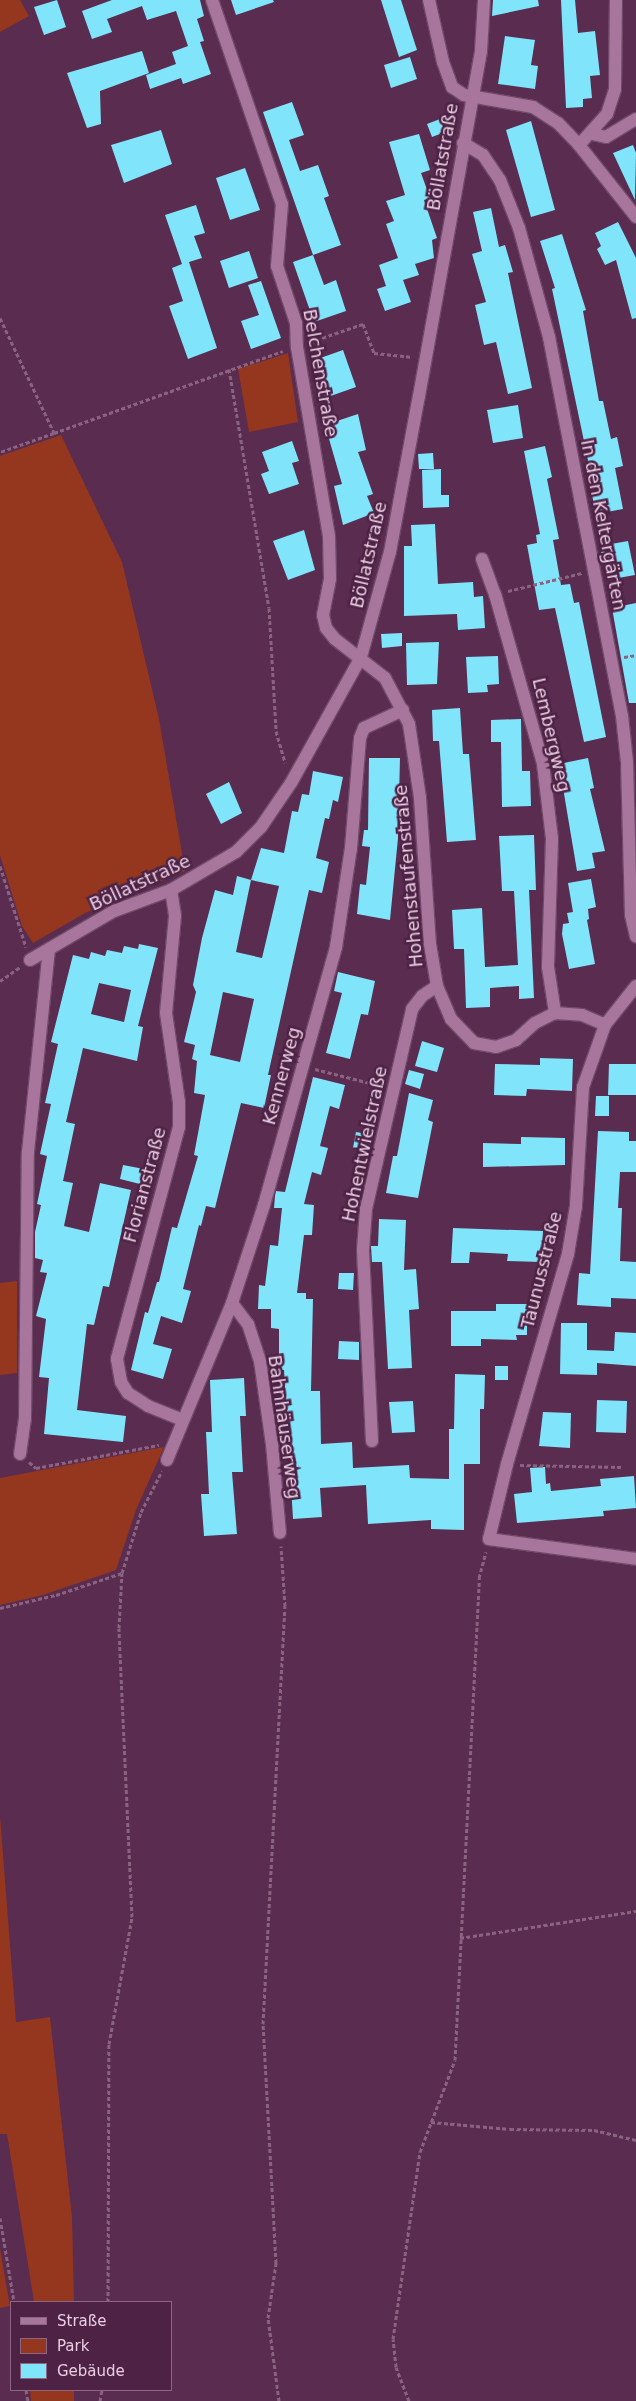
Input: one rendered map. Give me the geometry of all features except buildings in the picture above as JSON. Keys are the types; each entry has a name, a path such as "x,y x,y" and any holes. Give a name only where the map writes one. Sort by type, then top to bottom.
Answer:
{"street":[{"name":"Belchenstraße","path":"212,0 282,204 277,266 296,323 297,347 329,537 330,579 323,615 326,628 335,639 361,657"},
{"path":"429,0 443,62 452,86 457,92 533,107 558,123 580,145 636,217"},
{"name":"Böllatstraße","path":"30,960 114,911 171,890 236,852 261,827 291,783 361,657 390,552 481,51 484,0"},
{"path":"580,145 592,134 607,114 615,89 616,0"},
{"path":"592,134 606,137 636,119"},
{"name":"In den Keltergärten","path":"463,143 490,164 524,245 549,337 594,570 627,762 631,915 636,936"},
{"name":"Lembergweg","path":"482,559 496,594 539,748 549,801 552,838 548,966 555,1013"},
{"name":"Hohenstaufenstraße","path":"361,657 385,678 403,710 408,724 420,798 430,944 437,986 451,1019 474,1042 496,1047 516,1040 535,1023 555,1013"},
{"name":"Kennerweg","path":"167,1460 232,1303 264,1205 336,947 351,848 360,738 364,728 403,710"},
{"name":"Florianstraße","path":"171,890 175,916 166,1013 179,1102 179,1127 117,1358 122,1382 128,1393 148,1406 182,1420"},
{"path":"20,1454 25,1419 28,1152 49,949"},
{"name":"Hohentwielstraße","path":"372,1441 364,1268 365,1217 412,1009 422,996 437,986"},
{"name":"Taunusstraße","path":"489,1539 507,1464 568,1254 576,1206 583,1087 605,1026 636,986"},
{"path":"555,1013 582,1015 605,1026"},
{"name":"Bahnhäuserweg","path":"232,1303 248,1324 260,1361 272,1444 280,1533"},
{"path":"489,1539 636,1559"}],"path":[{"path":"0,318 54,433"},
{"path":"0,452 229,369 363,324 374,353 426,358"},
{"path":"229,369 270,608 276,732 291,783"},
{"path":"496,594 594,570"},
{"path":"0,866 30,960 0,982"},
{"path":"302,1066 395,1089"},
{"path":"20,1454 36,1468 174,1442"},
{"path":"108,2301 109,2044 132,1917 119,1628 122,1573 141,1512 167,1460"},
{"path":"507,1464 622,1467"},
{"path":"279,2401 268,2318 276,2263 263,2024 285,1606 280,1533"},
{"path":"410,2401 396,2367 393,2339 420,2152 455,2060 479,1578 489,1539"},
{"path":"0,1608 56,1595 122,1573"},
{"path":"460,1938 636,1911"},
{"path":"431,2122 510,2129 594,2130 636,2140"},
{"path":"0,2218 14,2301"}],"green space":[{"path":"0,0 20,0 29,16 0,32"},
{"path":"288,353 298,422 249,432 238,369"},
{"path":"61,435 122,562 159,719 185,871 87,912 33,943 22,926 0,855 0,456"},
{"path":"17,1281 17,1373 0,1375 0,1283"},
{"path":"164,1447 136,1510 116,1570 43,1595 0,1605 0,1478"},
{"path":"0,1816 16,2022 50,2017 72,2217 74,2301 34,2301 7,2134 0,2134"},
{"path":"0,2249 10,2306 0,2308"},
{"path":"30,2391 74,2391 74,2401 31,2401"}]}
